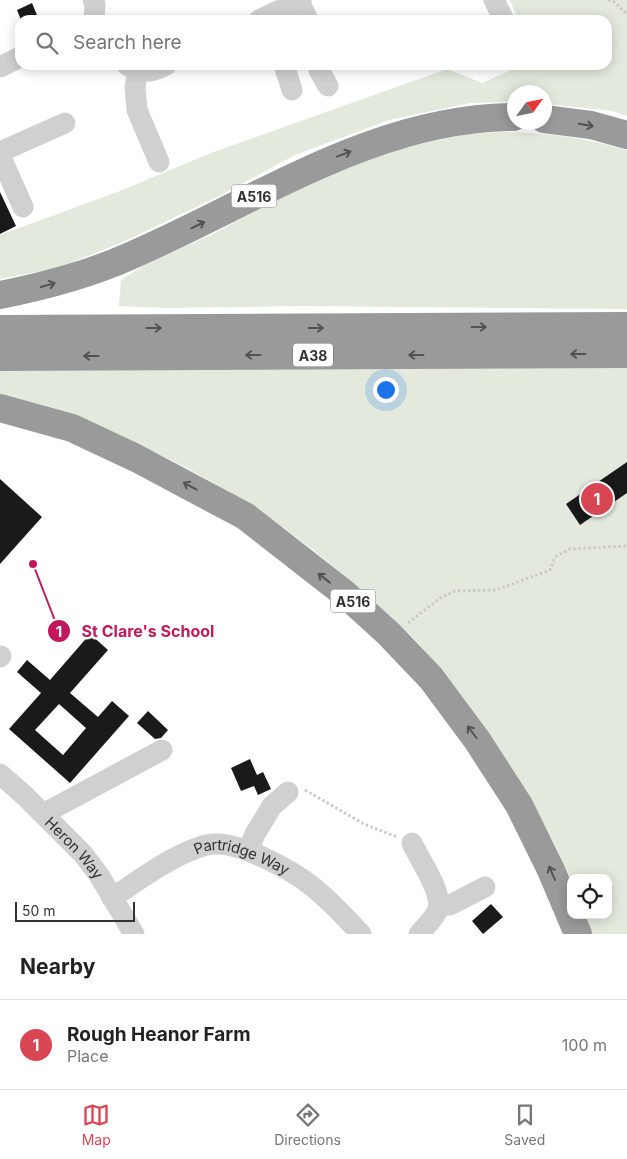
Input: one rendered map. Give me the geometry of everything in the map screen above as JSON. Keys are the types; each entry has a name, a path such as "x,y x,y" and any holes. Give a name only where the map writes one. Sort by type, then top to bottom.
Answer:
{"highway":[{"name":"A516","path":"0,295 73,278 128,258 212,218 269,188 337,157 379,141 428,127 473,120 507,118"},
{"path":"552,120 592,125 627,135"},
{"name":"A38","path":"0,329 627,326"},
{"name":"A38","path":"0,357 627,354"},
{"name":"A516","path":"0,408 72,428 136,458 245,516 345,594 393,637 431,678 477,740 519,805 551,870 578,934"}],"street":[{"path":"93,0 95,4 94,15"},
{"path":"271,15 300,0 306,15"},
{"path":"494,0 502,15"},
{"path":"0,67 15,60"},
{"path":"132,70 137,110 159,162"},
{"path":"286,70 292,90"},
{"path":"319,70 328,86"},
{"path":"23,207 0,154 65,123"},
{"path":"43,814 162,750"},
{"name":"Heron Way","path":"0,774 83,854 99,875 134,934"},
{"path":"248,851 255,834 272,806 288,792"},
{"path":"412,843 436,890 439,904 436,913 419,934"},
{"name":"Partridge Way","path":"112,898 197,847 216,844 227,845 248,851 309,884 332,904 361,934"},
{"path":"439,904 450,905 485,887"}],"path":[{"path":"608,0 614,2 627,14"},
{"path":"393,637 421,612 440,598 455,591 496,590 550,570 555,557 570,549 627,546"},
{"path":"288,792 305,790 364,824 412,843"}],"shaded area":[{"path":"510,0 627,0 627,116 612,111 552,105 552,85 507,85 507,102 470,103 389,120 295,155 221,195 121,243 57,268 0,279 0,235 120,191 211,153 444,70 450,70 482,83 511,70 612,70 612,15 516,15"},
{"path":"499,132 564,136 627,150 627,309 302,306 167,308 119,306 121,280 143,266 215,233 277,199 384,152 468,134"},
{"path":"627,366 627,934 592,934 587,919 612,919 612,874 569,874 540,816 503,754 483,725 440,669 417,642 392,618 315,552 262,513 205,478 176,462 110,433 0,395 0,371"}],"building":[{"path":"32,3 37,15 19,15 17,10"},
{"path":"0,192 16,226 0,234"},
{"path":"627,462 627,493 580,525 566,504"},
{"path":"0,479 42,517 0,564"},
{"path":"90,634 108,650 70,693 98,717 112,701 129,716 70,783 9,729 41,693 17,672 27,660 50,680","holes":["59,704 86,728 63,755 35,730"]},
{"path":"148,711 168,730 161,738 155,739 137,723"},
{"path":"250,759 257,775 263,772 271,789 258,795 254,786 241,791 231,768"},
{"path":"491,904 503,917 483,934 472,921"}],"place":[{"name":"Rough Heanor Farm","path":"597,499"},
{"name":"St Clare's School","path":"33,564"}]}
